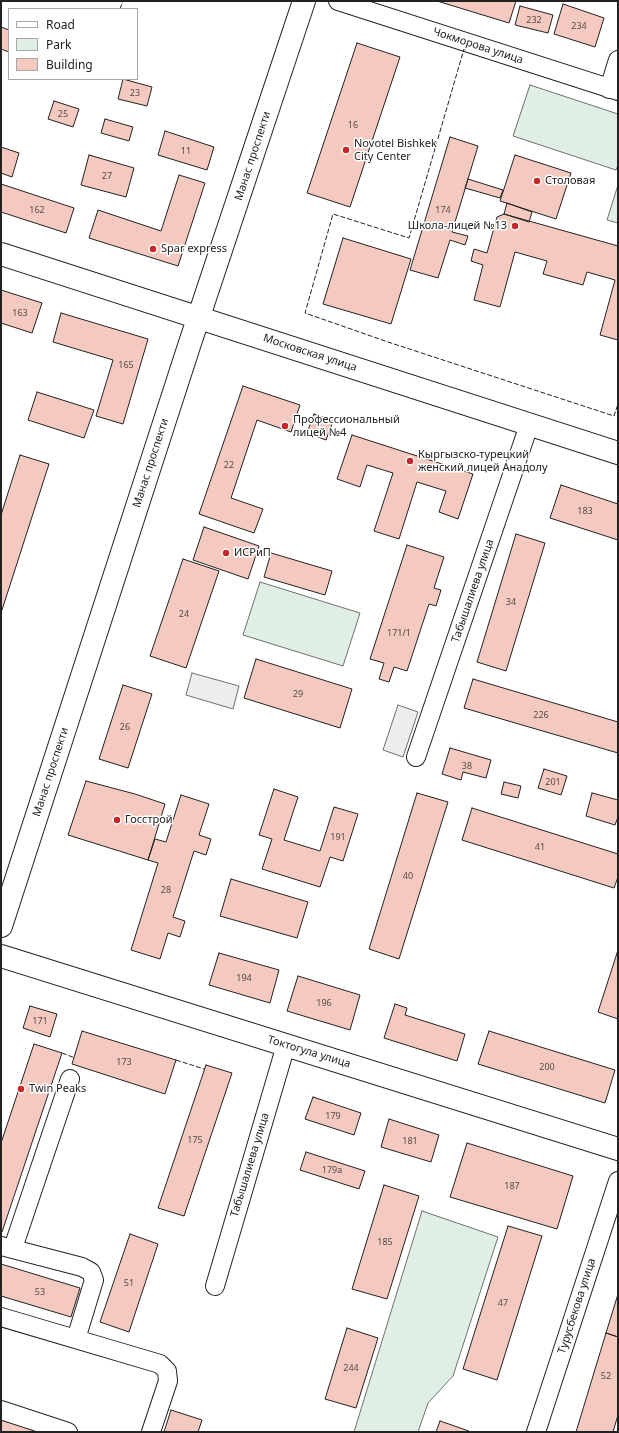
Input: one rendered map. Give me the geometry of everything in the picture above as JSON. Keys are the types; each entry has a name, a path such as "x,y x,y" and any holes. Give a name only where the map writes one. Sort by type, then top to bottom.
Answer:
{"main road":[{"name":"Манас проспекти","path":"1,926 198,318 304,1"},
{"name":"Московская улица","path":"1,254 618,453"},
{"name":"Токтогула улица","path":"1,956 618,1148"}],"street":[{"name":"Чокморова улица","path":"338,1 614,90"},
{"path":"614,90 618,60"},
{"name":"Табышалиева улица","path":"416,758 529,425"},
{"name":"Табышалиева улица","path":"215,1286 286,1045"},
{"path":"70,1079 7,1247 82,1267 91,1272 94,1280 76,1339"},
{"name":"Турусбекова улица","path":"536,1432 618,1181"},
{"path":"1,1317 160,1364 167,1371 168,1381 151,1432"},
{"path":"1,1410 56,1430"}],"green space":[{"path":"530,85 618,114 618,165 616,170 513,136"},
{"path":"618,185 618,223 607,220"},
{"path":"260,582 360,613 343,666 243,635"},
{"path":"422,1211 498,1237 453,1376 428,1403 418,1432 354,1432"}],"shaded area":[{"path":"192,673 239,686 233,709 186,695"},
{"path":"398,705 418,712 403,757 383,750"}],"building":[{"path":"437,1 516,1 509,23"},
{"path":"563,4 604,18 595,47 554,34"},
{"path":"520,6 553,15 548,33 515,25"},
{"path":"1,27 8,30 8,52 1,49"},
{"path":"357,43 400,57 350,207 307,193"},
{"path":"123,80 152,87 147,106 118,99"},
{"path":"54,101 79,109 73,127 48,119"},
{"path":"105,119 133,127 129,141 101,133"},
{"path":"165,131 214,147 207,170 158,155"},
{"path":"450,137 478,146 452,232 468,236 465,245 450,240 438,278 410,270"},
{"path":"1,147 19,153 12,177 1,173"},
{"path":"89,155 134,168 126,197 81,185"},
{"name":"Столовая","path":"515,155 571,173 556,219 500,201"},
{"path":"179,175 205,183 178,266 89,238 98,210 161,231"},
{"path":"468,179 503,190 500,198 465,188"},
{"path":"1,184 74,208 66,233 1,212"},
{"path":"507,203 532,212 529,222 504,214"},
{"path":"504,214 618,246 618,340 600,335 615,280 587,272 583,285 543,274 547,261 515,252 500,307 474,300 483,265 471,261 474,249 487,253 497,217"},
{"path":"343,238 411,259 391,324 323,304"},
{"path":"1,290 42,303 32,333 1,323"},
{"path":"61,313 148,339 123,424 96,416 113,360 53,342"},
{"name":"Профессиональный лицей №4","path":"243,386 300,405 291,432 257,420 231,498 263,509 254,533 199,514"},
{"path":"37,392 94,410 84,438 28,420"},
{"path":"314,414 333,421 326,440 307,433"},
{"name":"Кыргызско-турецкий женский лицей Анадолу","path":"352,435 473,474 458,519 439,512 446,491 417,482 399,539 374,531 393,473 367,465 360,487 337,479"},
{"path":"20,455 49,464 1,613 1,515"},
{"path":"561,485 618,504 618,540 550,518"},
{"name":"ИСРиП","path":"204,527 259,546 248,579 193,560"},
{"path":"516,534 545,543 506,671 477,662"},
{"path":"407,545 444,557 434,588 441,590 436,606 429,604 407,671 394,667 389,682 379,679 384,663 370,659"},
{"path":"271,553 332,571 325,595 264,577"},
{"path":"183,559 219,571 186,668 150,656"},
{"path":"256,659 352,689 340,728 244,698"},
{"path":"473,679 618,722 618,753 464,708"},
{"path":"123,685 152,694 128,768 99,759"},
{"path":"450,748 491,760 486,778 463,772 461,780 442,774"},
{"path":"544,769 567,776 561,795 538,788"},
{"name":"Госстрой","path":"86,781 135,794 165,804 148,860 68,835"},
{"path":"504,782 521,786 518,798 501,794"},
{"path":"274,789 298,797 284,840 320,851 334,807 358,814 343,861 330,857 320,887 262,869 272,839 259,835"},
{"path":"417,793 448,802 399,959 369,949"},
{"path":"592,793 618,800 618,817 615,825 586,816"},
{"path":"181,795 209,804 199,835 211,839 206,855 194,851 173,917 185,921 180,937 168,933 160,959 131,950 158,863 148,860 155,839 166,842"},
{"path":"472,808 618,854 618,877 614,888 462,840"},
{"path":"231,879 308,902 297,938 220,916"},
{"path":"618,950 618,1019 598,1012"},
{"path":"219,953 279,970 270,1003 209,985"},
{"path":"298,976 360,995 350,1030 287,1011"},
{"path":"395,1004 407,1008 405,1015 465,1034 457,1061 384,1038"},
{"path":"30,1006 57,1014 50,1037 23,1028"},
{"path":"82,1031 176,1060 165,1094 72,1064"},
{"path":"489,1031 615,1070 605,1103 478,1064"},
{"path":"34,1044 62,1053 2,1232 1,1143"},
{"path":"206,1065 232,1073 184,1216 158,1208"},
{"path":"313,1097 361,1113 354,1135 305,1119"},
{"path":"389,1119 439,1135 431,1162 381,1147"},
{"path":"467,1143 573,1176 557,1229 450,1197"},
{"path":"306,1152 365,1171 359,1189 300,1170"},
{"path":"384,1185 419,1196 387,1299 352,1289"},
{"path":"508,1226 542,1236 497,1380 463,1369"},
{"path":"130,1234 158,1244 129,1332 100,1322"},
{"path":"1,1264 80,1288 71,1317 1,1296"},
{"path":"618,1294 618,1337 606,1333"},
{"path":"347,1328 378,1338 356,1408 325,1399"},
{"path":"606,1333 618,1337 618,1415 613,1432 576,1432"},
{"path":"171,1410 202,1420 198,1432 164,1432"},
{"path":"1,1420 35,1430 34,1432 1,1432"},
{"path":"440,1421 469,1431 436,1432"}],"fence":[{"path":"120,8 123,1"},
{"path":"466,50 464,49 409,238 333,214 305,313 388,342 614,416 618,404"},
{"path":"62,1053 75,1058"},
{"path":"176,1060 204,1069"}],"place":[{"name":"Novotel Bishkek City Center","path":"346,150"},
{"name":"Столовая","path":"537,181"},
{"name":"Школа-лицей №13","path":"515,226"},
{"name":"Spar express","path":"153,249"},
{"name":"Профессиональный лицей №4","path":"285,426"},
{"name":"Кыргызско-турецкий женский лицей Анадолу","path":"410,461"},
{"name":"ИСРиП","path":"226,553"},
{"name":"Госстрой","path":"117,820"},
{"name":"Twin Peaks","path":"21,1089"}]}
